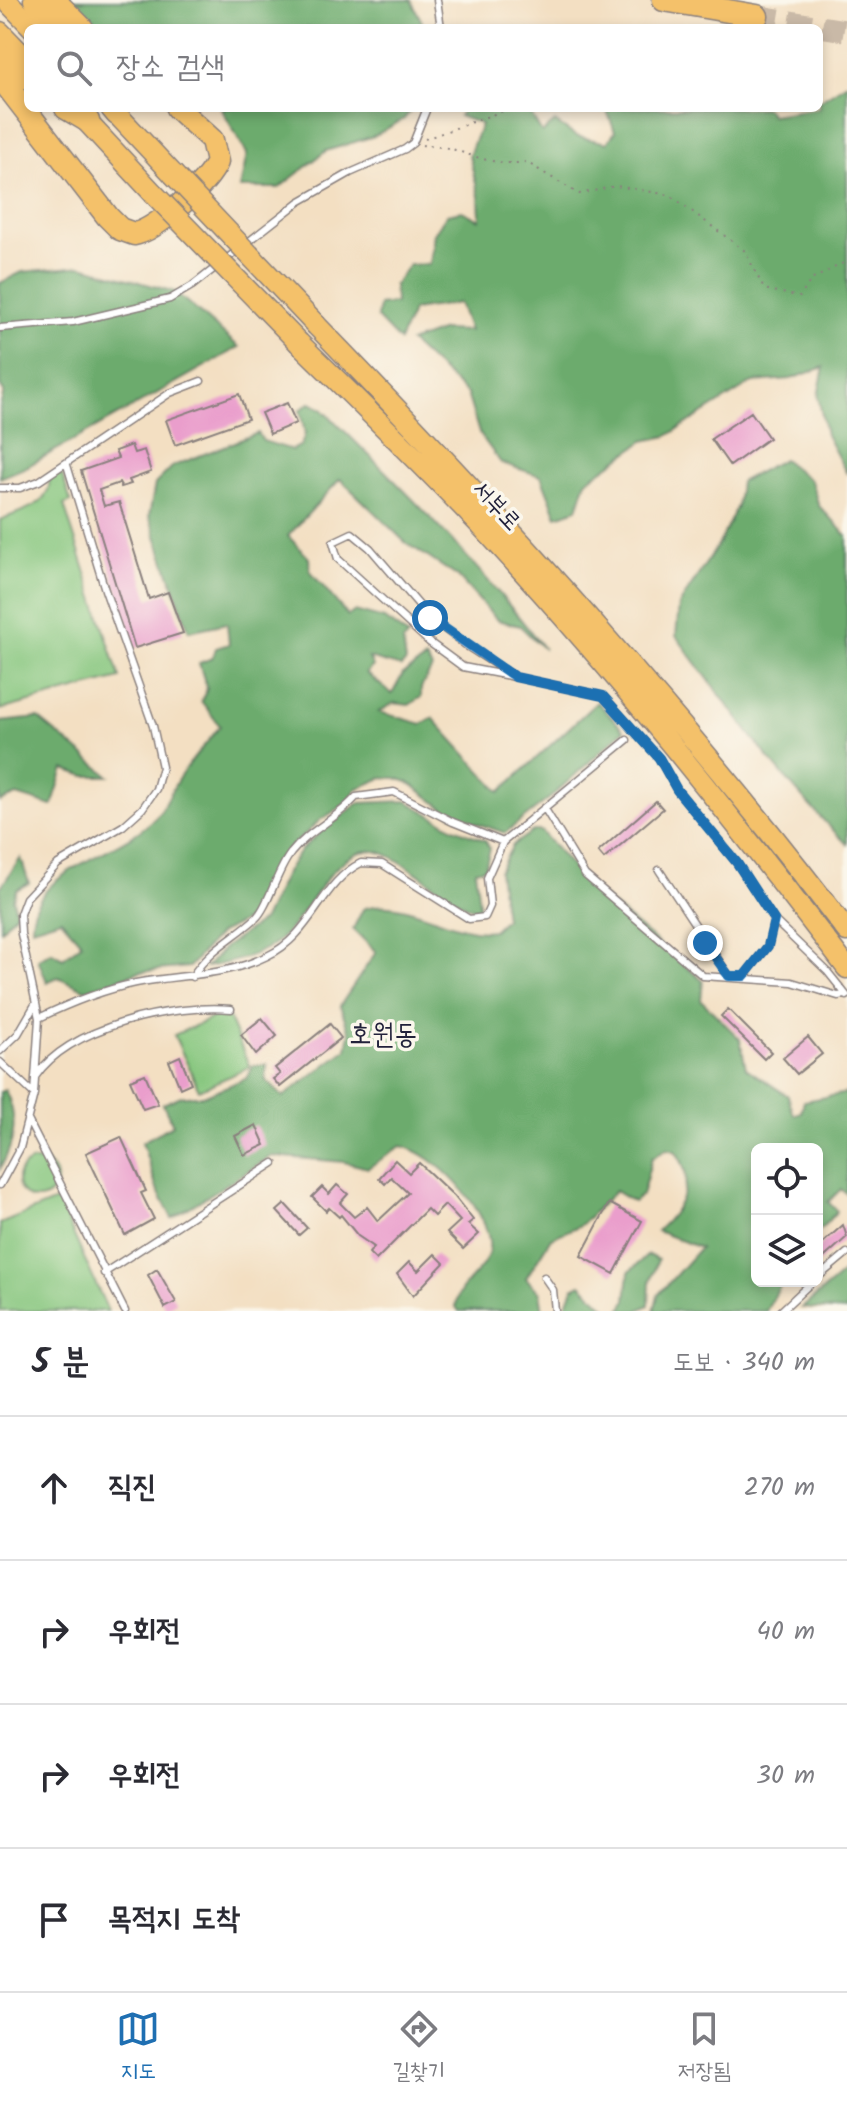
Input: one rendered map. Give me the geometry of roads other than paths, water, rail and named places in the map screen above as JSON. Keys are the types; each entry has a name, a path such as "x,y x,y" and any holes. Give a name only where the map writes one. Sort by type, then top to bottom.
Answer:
{"highway":[{"path":"6,0 29,24"},
{"path":"35,0 52,24"},
{"path":"54,0 78,24"},
{"path":"664,0 757,16"},
{"path":"0,32 24,57"},
{"path":"0,54 24,75"},
{"path":"0,77 24,108"},
{"path":"27,112 108,217 120,229 134,234 155,225 204,180 217,162 212,140 181,112"},
{"name":"서부로","path":"115,112 498,514 737,790 847,931"},
{"name":"서부로","path":"81,115 299,343 484,529 610,672 721,806 847,968"}],"lane":[{"path":"437,0 440,24"},
{"path":"0,328 109,316 126,308 170,299 192,286 299,202 413,143 425,112"},
{"path":"0,488 31,485 67,465 170,393 201,381"},
{"path":"0,1185 20,1148 34,1094 39,1018 21,934 20,914 26,898 58,864 123,826 142,809 156,789 162,767 153,726 105,590 67,465"},
{"path":"515,677 430,618 370,548 352,533 333,542 338,559 429,642 463,667 603,696 659,758 677,790 737,863 774,920 847,995"},
{"path":"39,1018 114,989 239,968 285,947 309,923 337,881 361,863 382,864 469,919 485,917 490,906 487,878 503,842 627,740"},
{"path":"192,977 212,952 261,913 272,883 293,850 343,813 356,797 394,792 453,822 503,842"},
{"path":"545,809 585,875 703,976 744,976 792,982 838,996 847,995"},
{"path":"659,870 729,976"},
{"path":"744,976 768,946 774,920"},
{"path":"0,1051 18,1034 37,1002"},
{"path":"35,1077 56,1054 119,1024 159,1014 231,1009"},
{"path":"0,1062 34,1094"},
{"path":"0,1078 7,1071"},
{"path":"28,1120 125,1311"},
{"path":"104,1273 274,1163"},
{"path":"823,1272 847,1253"},
{"path":"544,1277 553,1290 555,1311"},
{"path":"781,1311 806,1287"}],"tunnel":[{"path":"757,16 805,24"},
{"path":"823,27 847,31"}],"district":[{"name":"호원동","path":"383,1035"}]}
